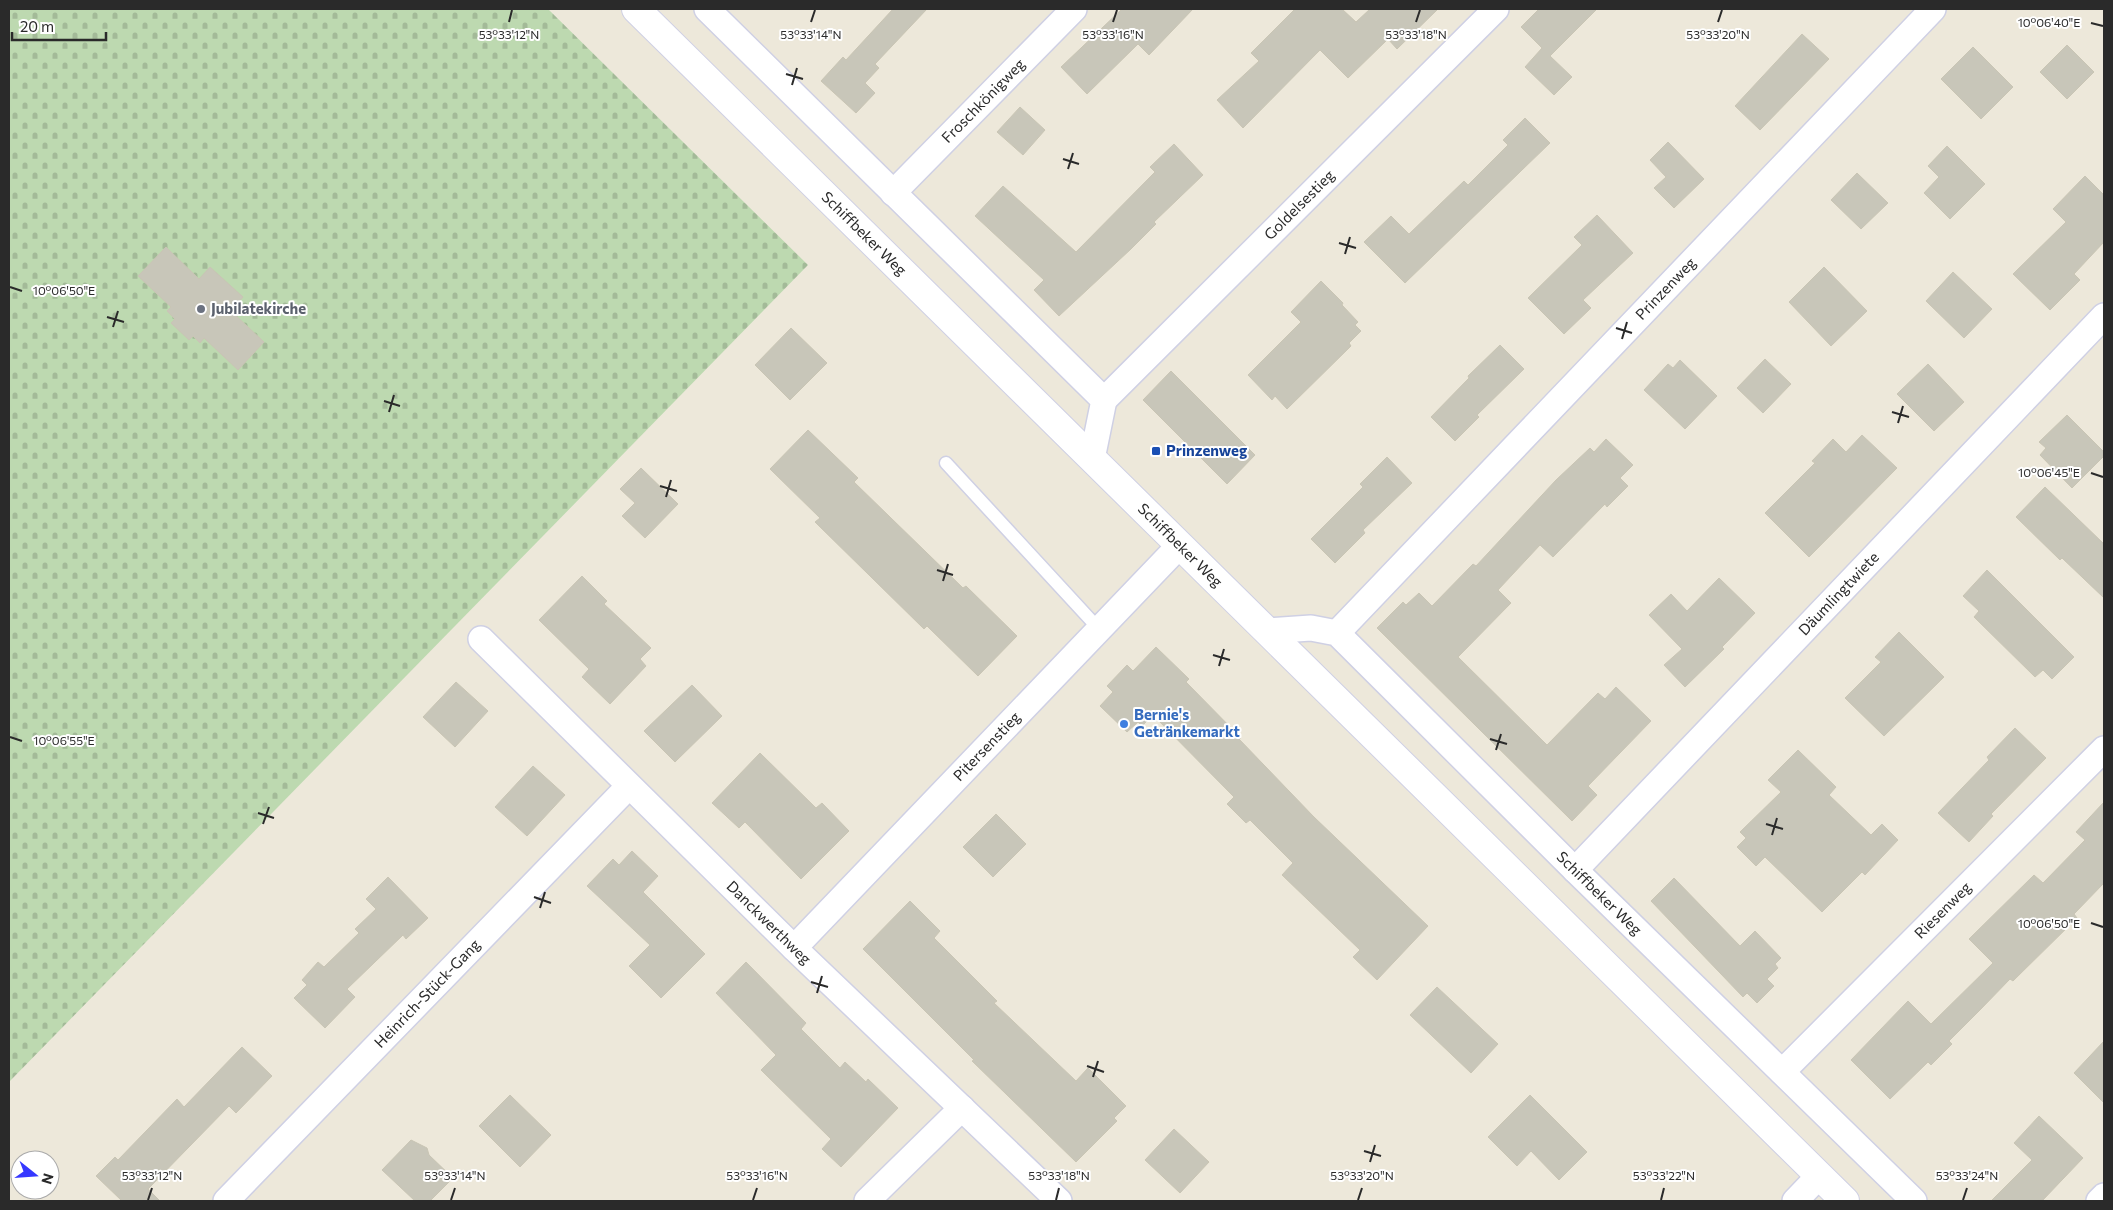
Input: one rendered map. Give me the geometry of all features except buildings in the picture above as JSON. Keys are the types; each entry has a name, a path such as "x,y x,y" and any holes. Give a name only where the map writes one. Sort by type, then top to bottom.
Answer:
{"main road":[{"name":"Schiffbeker Weg","path":"636,9 1845,1201"}],"street":[{"path":"706,9 1104,400 1092,459"},
{"name":"Froschkönigweg","path":"893,193 1074,9"},
{"name":"Goldelsestieg","path":"1104,400 1496,9"},
{"name":"Prinzenweg","path":"1337,633 1933,9"},
{"name":"Däumlingtwiete","path":"1575,870 2104,316"},
{"name":"Pitersenstieg","path":"794,948 1180,545"},
{"path":"1267,631 1311,628 1337,633"},
{"name":"Schiffbeker Weg","path":"1337,633 1575,870 1914,1201"},
{"name":"Danckwerthweg","path":"481,639 794,948 1059,1201"},
{"name":"Riesenweg","path":"1782,1072 2104,750"},
{"name":"Heinrich-Stück-Gang","path":"226,1201 629,786"},
{"path":"867,1201 962,1108"},
{"path":"1795,1201 1819,1176"},
{"path":"2098,1201 2104,1196"}],"lane":[{"path":"946,463 1099,629"}],"green space":[{"path":"9,9 548,9 808,265 9,1082"}],"place":[{"name":"Jubilatekirche","path":"201,309"},
{"name":"Prinzenweg","path":"1156,451"},
{"name":"Bernie's Getränkemarkt","path":"1124,724"}]}
